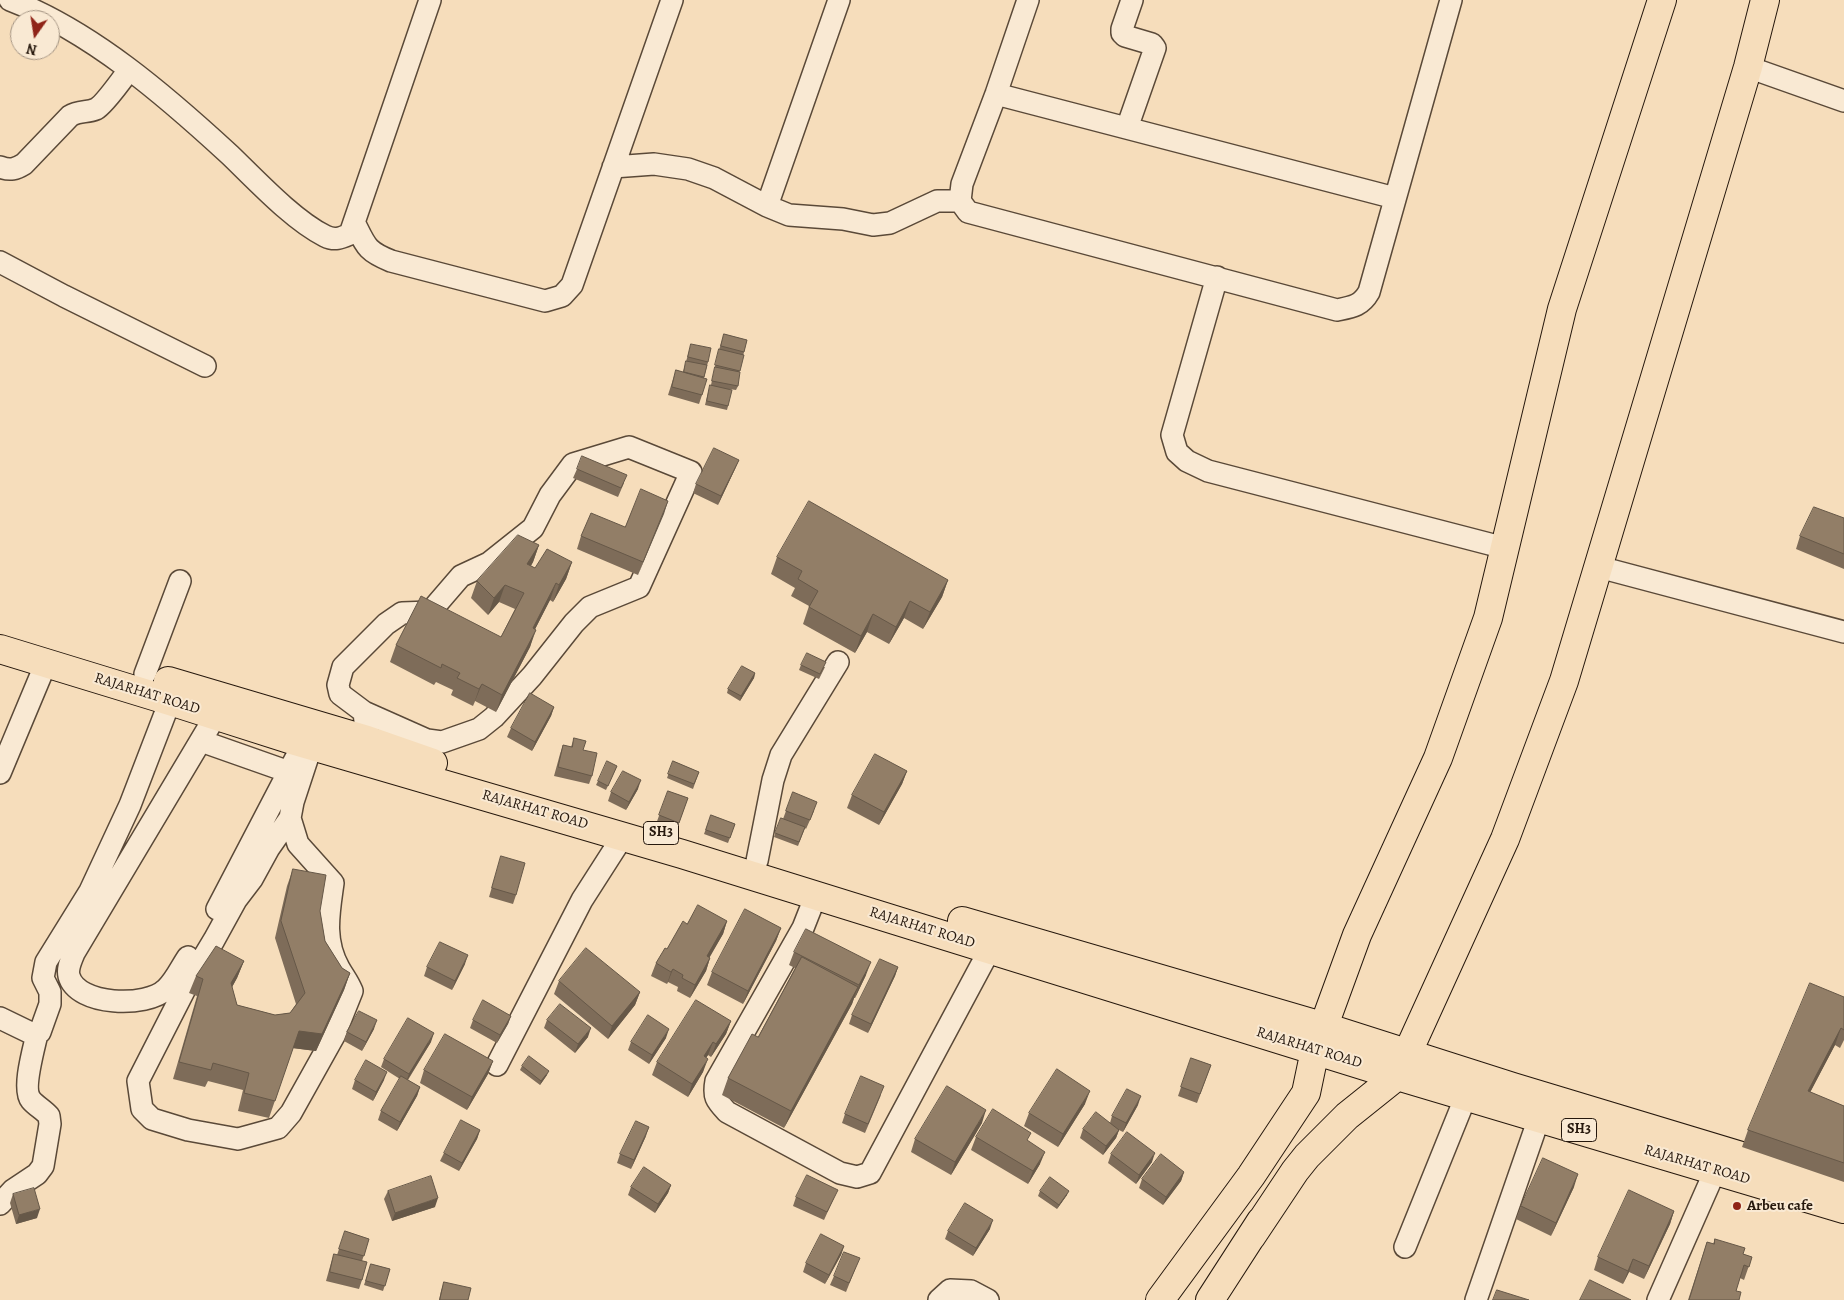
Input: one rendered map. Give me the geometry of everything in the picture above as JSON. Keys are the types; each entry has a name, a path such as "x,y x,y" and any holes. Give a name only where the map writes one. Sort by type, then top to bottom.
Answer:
{"main road":[{"path":"1160,1300 1251,1176 1306,1093 1320,1039 1357,935 1438,758 1488,618 1562,309 1662,0"},
{"path":"1210,1300 1251,1237 1312,1134 1403,1065 1506,839 1564,680 1748,67 1764,0"},
{"name":"RAJARHAT ROAD","path":"0,629 145,674 311,738 623,836 990,949 1320,1039"},
{"name":"RAJARHAT ROAD","path":"0,649 216,715 311,738 368,740 424,749 757,861 1403,1065 1521,1089 1844,1187"},
{"name":"RAJARHAT ROAD","path":"1403,1065 1466,1096 1844,1208"}],"street":[{"path":"10,0 36,10 67,28 129,70 193,121 297,217 326,237 339,240 350,234 430,0"},
{"path":"354,222 365,244 373,254 382,258 545,301 562,296 572,285 672,0"},
{"path":"767,206 839,0"},
{"path":"1028,0 996,94 962,184 960,201 968,212 1337,310 1356,306 1364,301 1369,292 1451,0"},
{"path":"1127,128 1155,48 1152,44 1125,36 1122,33 1132,0"},
{"path":"1748,67 1844,101"},
{"path":"0,167 7,170 17,169 70,116 76,112 100,107 129,70"},
{"path":"996,94 1394,198"},
{"path":"613,167 654,164 688,169 714,178 767,206 790,215 843,219 873,225 890,223 937,201 960,201"},
{"path":"0,262 205,366"},
{"path":"1217,277 1172,435 1177,452 1188,461 1208,471 1505,548"},
{"path":"629,447 691,472 639,587 590,608 574,623 532,676 494,717 479,729 424,749 364,712 340,694 338,685 343,667 386,624 402,613 430,612 461,576 489,563 533,528 550,495 573,464 629,447"},
{"path":"1599,566 1844,632"},
{"path":"145,674 180,581"},
{"path":"757,861 773,780 781,755 838,662"},
{"path":"0,773 46,663"},
{"path":"0,1204 13,1190 37,1174 43,1166 50,1124 49,1116 30,1099 28,1083 37,1034 42,1029 50,1004 50,992 43,978 46,962 90,891 130,805 170,701"},
{"path":"364,712 368,740"},
{"path":"216,715 74,953 69,967 70,977 79,990 103,1000 128,1003 148,998 166,990 206,930 289,772 311,738"},
{"path":"290,818 298,844 333,883 327,928 334,956 352,991 334,1036 291,1113 278,1128 238,1140 188,1130 152,1119 142,1110 138,1081 187,984 236,900 252,879 269,848 290,818 311,738"},
{"path":"201,741 289,772"},
{"path":"497,1065 582,900 623,836"},
{"path":"816,895 802,928 716,1081 714,1094 727,1112 840,1173 858,1177 870,1173 990,949"},
{"path":"0,1018 33,1034 37,1034"},
{"path":"1406,1247 1466,1096"},
{"path":"1476,1300 1539,1118"},
{"path":"1658,1300 1715,1170"},
{"path":"939,1300 950,1290 971,1291 988,1300"}],"building":[{"path":"724,334 747,340 744,352 721,346"},
{"path":"691,344 711,348 708,362 688,357"},
{"path":"719,349 744,355 740,371 715,365"},
{"path":"686,361 707,365 704,377 684,372"},
{"path":"715,367 740,372 738,386 712,381"},
{"path":"676,370 707,379 702,395 672,387"},
{"path":"710,385 732,390 728,406 707,401"},
{"path":"714,448 739,460 721,496 696,484"},
{"path":"582,456 627,475 621,488 577,469"},
{"path":"641,489 668,501 643,562 581,536 591,513 625,527"},
{"path":"809,501 948,580 930,612 910,601 896,627 873,614 861,636 809,607 818,591 798,579 802,571 777,557"},
{"path":"1814,507 1844,518 1844,554 1800,536"},
{"path":"518,535 539,545 527,564 535,568 547,549 572,562 559,585 556,583 533,628 536,630 502,695 482,684 479,689 457,678 460,673 442,664 441,668 396,645 421,596 501,637 524,593 505,585 494,598 477,581"},
{"path":"807,653 826,662 820,674 801,665"},
{"path":"742,666 755,673 741,696 728,689"},
{"path":"530,693 554,707 535,742 511,728"},
{"path":"574,738 586,741 583,750 597,753 592,776 558,767 563,745 572,747"},
{"path":"875,754 907,771 884,812 852,795"},
{"path":"607,761 617,766 608,786 598,781"},
{"path":"673,761 699,772 694,784 668,774"},
{"path":"623,771 641,780 629,802 611,792"},
{"path":"668,791 688,798 679,823 659,815"},
{"path":"793,792 817,802 810,820 786,811"},
{"path":"711,815 735,824 730,838 706,830"},
{"path":"781,818 805,827 799,842 775,833"},
{"path":"501,856 525,863 516,895 492,888"},
{"path":"293,869 326,875 320,911 325,941 342,968 350,973 322,1034 299,1031 275,1101 244,1093 249,1073 213,1063 211,1070 179,1062 203,979 196,976 216,946 244,961 231,983 237,1005 275,1015 290,1013 305,993 281,921"},
{"path":"698,905 727,921 707,956 710,958 695,985 682,978 683,975 673,969 671,972 656,963 665,948 667,949 683,921 687,924"},
{"path":"745,909 781,928 748,991 712,972"},
{"path":"806,929 871,962 859,985 794,952"},
{"path":"440,942 468,955 455,981 427,967"},
{"path":"586,948 640,992 612,1026 559,981"},
{"path":"802,957 858,987 791,1111 728,1078 752,1034 758,1037"},
{"path":"880,959 898,967 871,1024 852,1015"},
{"path":"1810,983 1844,997 1844,1030 1841,1028 1808,1091 1844,1106 1844,1163 1748,1130"},
{"path":"483,1000 511,1016 500,1035 473,1020"},
{"path":"696,1000 731,1021 716,1044 713,1042 704,1056 708,1059 692,1084 657,1062"},
{"path":"560,1004 591,1028 578,1044 547,1020"},
{"path":"359,1011 377,1020 366,1042 347,1032"},
{"path":"648,1015 669,1029 652,1055 631,1042"},
{"path":"408,1018 434,1033 409,1074 384,1059"},
{"path":"445,1034 493,1061 472,1097 424,1070"},
{"path":"529,1056 549,1071 541,1081 522,1066"},
{"path":"1191,1058 1211,1065 1200,1094 1181,1087"},
{"path":"366,1060 387,1072 376,1092 355,1080"},
{"path":"1057,1069 1090,1091 1063,1134 1029,1113"},
{"path":"401,1076 420,1087 400,1122 381,1111"},
{"path":"861,1076 884,1086 868,1124 845,1114"},
{"path":"947,1086 986,1110 955,1162 915,1139"},
{"path":"1127,1089 1141,1096 1126,1123 1112,1116"},
{"path":"993,1109 1031,1133 1027,1140 1045,1152 1033,1171 976,1137"},
{"path":"1096,1112 1119,1130 1106,1146 1083,1129"},
{"path":"461,1120 480,1130 462,1163 444,1153"},
{"path":"636,1121 649,1127 634,1160 620,1154"},
{"path":"1127,1132 1155,1153 1139,1175 1111,1154"},
{"path":"1161,1154 1184,1172 1166,1197 1142,1179"},
{"path":"1543,1158 1578,1174 1556,1223 1521,1206"},
{"path":"644,1167 671,1185 658,1204 631,1187"},
{"path":"807,1175 838,1190 827,1212 796,1197"},
{"path":"431,1176 438,1198 395,1213 388,1191"},
{"path":"1050,1177 1069,1191 1059,1205 1040,1191"},
{"path":"34,1188 40,1209 19,1215 13,1194"},
{"path":"1629,1190 1674,1211 1649,1266 1633,1259 1628,1271 1598,1257"},
{"path":"965,1203 993,1220 976,1248 948,1231"},
{"path":"345,1231 369,1239 364,1256 339,1249"},
{"path":"821,1234 844,1246 829,1275 806,1263"},
{"path":"1715,1239 1745,1248 1743,1254 1752,1257 1749,1267 1744,1265 1736,1291 1741,1292 1739,1300 1689,1300 1707,1242 1714,1244"},
{"path":"844,1252 860,1258 849,1283 834,1276"},
{"path":"334,1254 367,1262 362,1280 330,1272"},
{"path":"371,1264 390,1269 385,1286 366,1281"},
{"path":"1590,1280 1631,1300 1580,1300"},
{"path":"444,1282 471,1288 468,1300 440,1300"},
{"path":"1497,1290 1529,1300 1493,1300"}],"place":[{"name":"Arbeu cafe","path":"1737,1206"}]}
